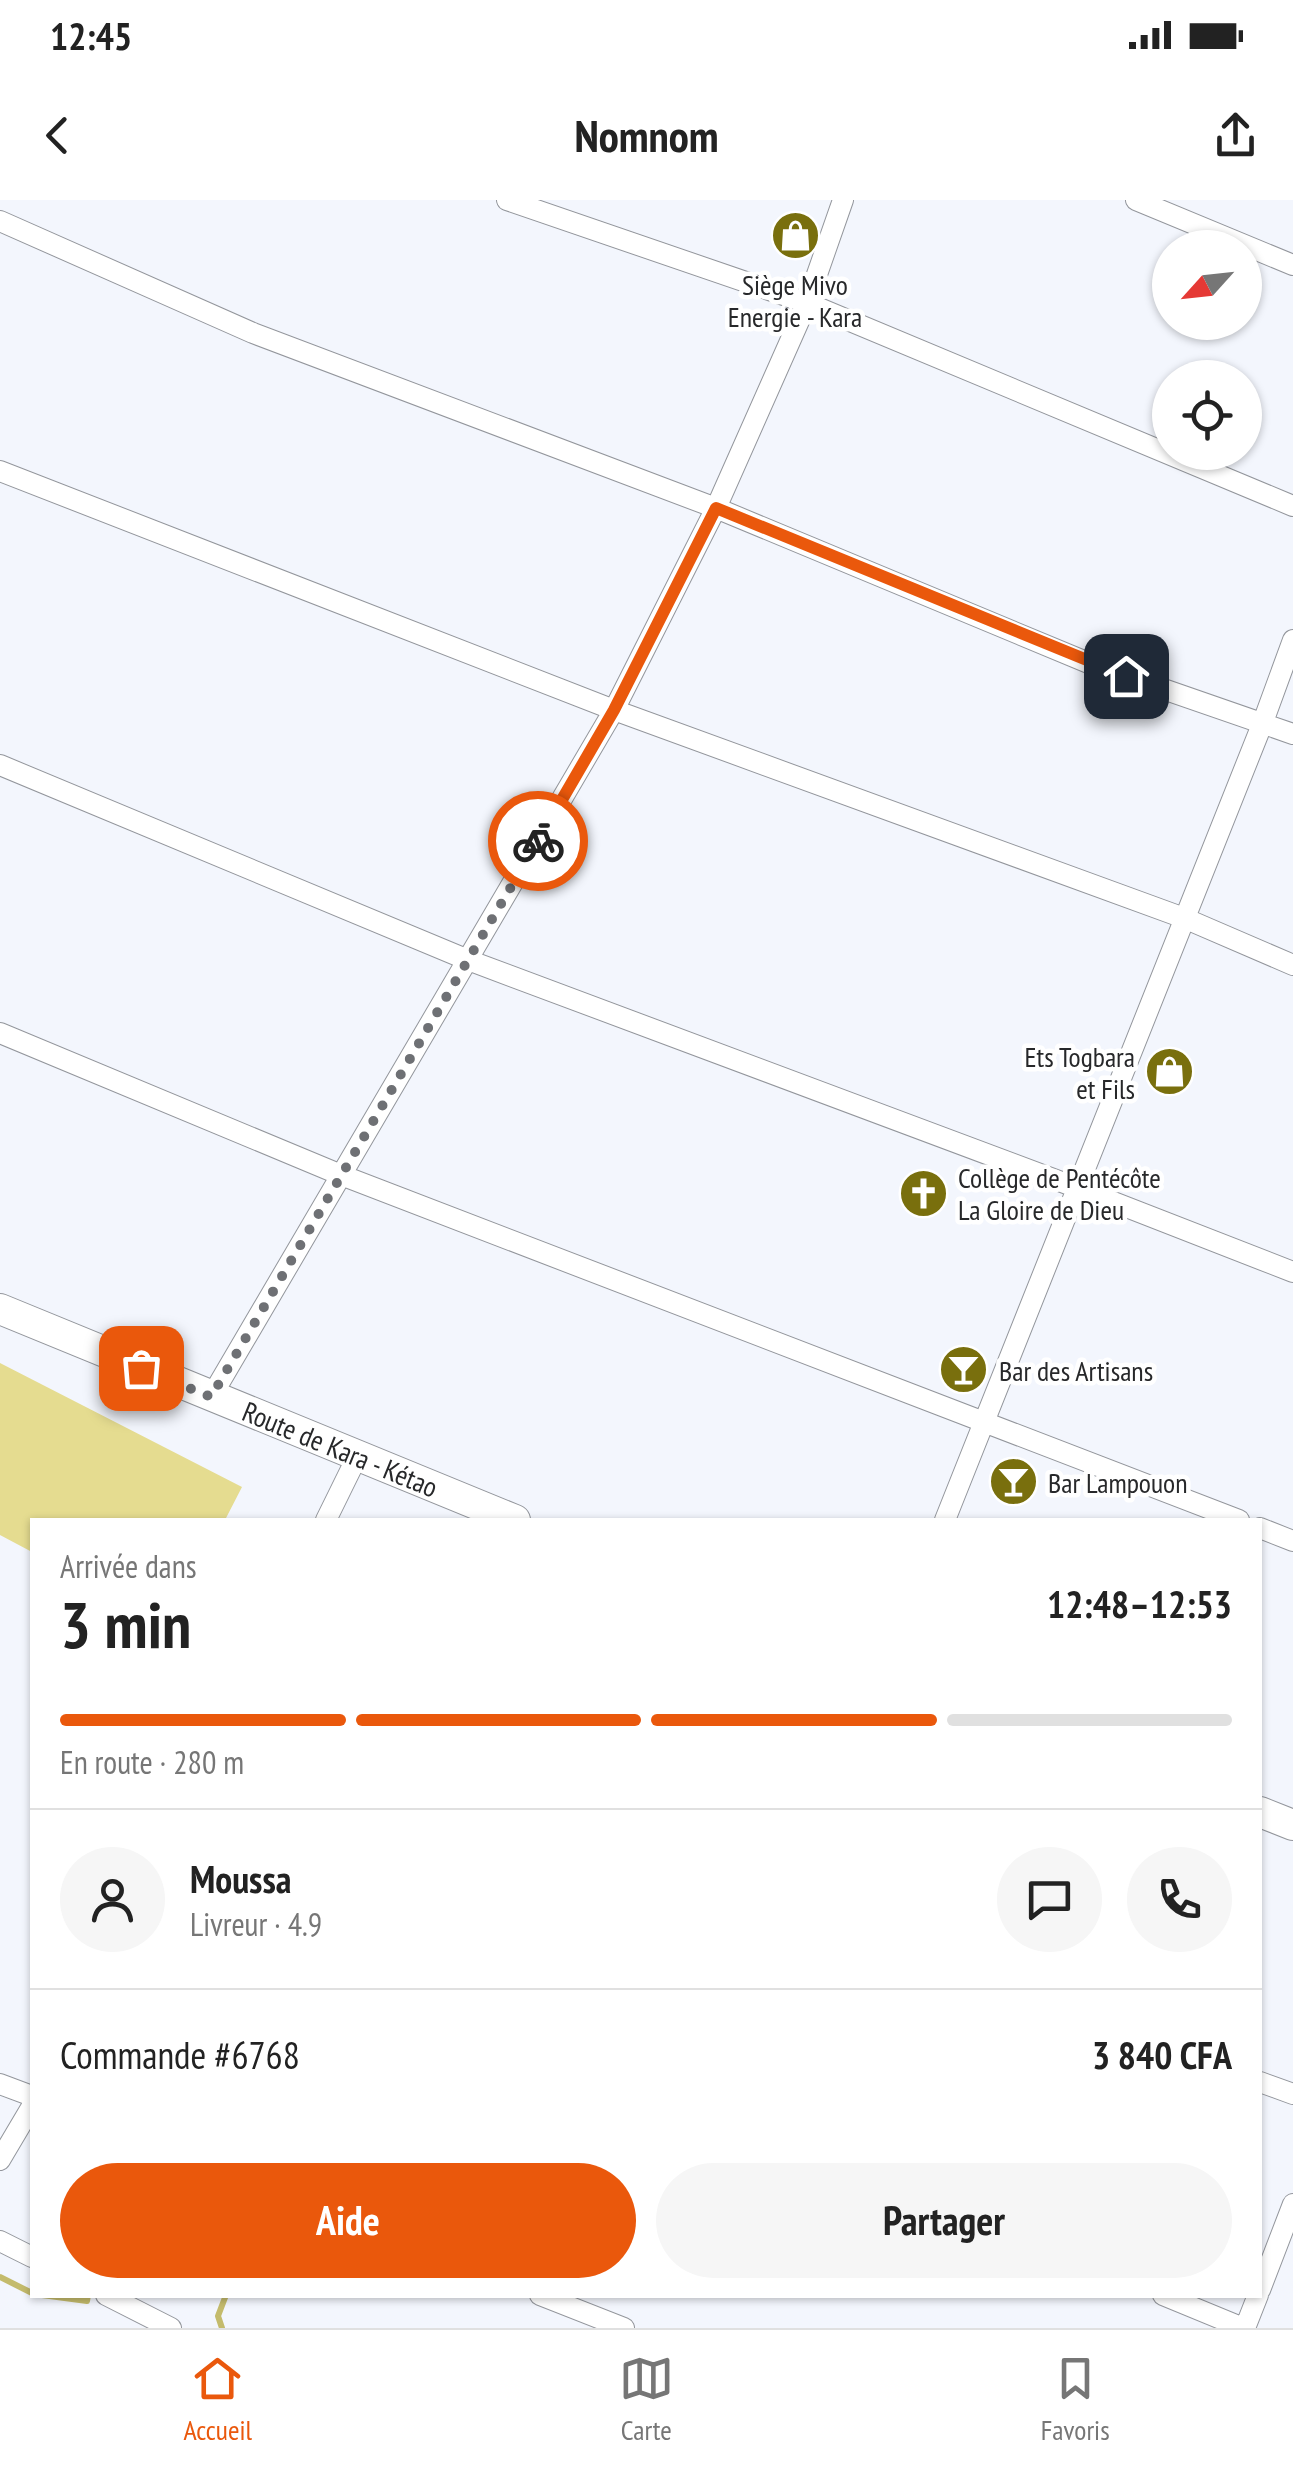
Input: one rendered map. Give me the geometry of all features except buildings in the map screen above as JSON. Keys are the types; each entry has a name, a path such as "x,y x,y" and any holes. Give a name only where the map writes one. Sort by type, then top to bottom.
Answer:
{"main road":[{"name":"Route de Kara - Kétao","path":"0,1309 509,1518"},
{"path":"1262,1813 1293,1825"}],"street":[{"path":"506,200 807,303 1293,506"},
{"path":"211,1397 614,710 716,508 807,303 843,200"},
{"path":"1136,200 1293,265"},
{"path":"0,221 253,333 716,508 1091,664 1293,734"},
{"path":"0,471 614,710 1184,918 1293,965"},
{"path":"946,1518 1264,722 1293,640"},
{"path":"0,765 468,960 1293,1272"},
{"path":"0,1033 340,1175 1234,1518"},
{"path":"327,1518 356,1457"},
{"path":"1262,1529 1293,1542"},
{"path":"1262,2083 1293,2094"},
{"path":"0,2084 30,2095"},
{"path":"0,2160 30,2109"},
{"path":"1262,2284 1293,2204"},
{"path":"0,2241 30,2256"},
{"path":"112,2298 171,2328"},
{"path":"548,2298 624,2328"},
{"path":"1170,2298 1244,2328 1256,2298"}],"shaded area":[{"path":"0,1363 242,1487 226,1518 30,1518 30,1551 0,1535"}],"waterway":[{"path":"0,2277 30,2292"},
{"path":"64,2298 88,2298"},
{"path":"222,2328 218,2316 225,2298"}],"way so far":[{"path":"141,1368 211,1397 538,841"}],"place":[{"name":"Siège Mivo Energie - Kara","path":"795,236"},
{"name":"Ets Togbara et Fils","path":"1170,1072"},
{"name":"Collège de Pentécôte La Gloire de Dieu","path":"923,1193"},
{"name":"Bar des Artisans","path":"964,1370"},
{"name":"Bar Lampouon","path":"1013,1482"}],"route":[{"path":"538,841 614,710 716,508 1126,676"}]}
